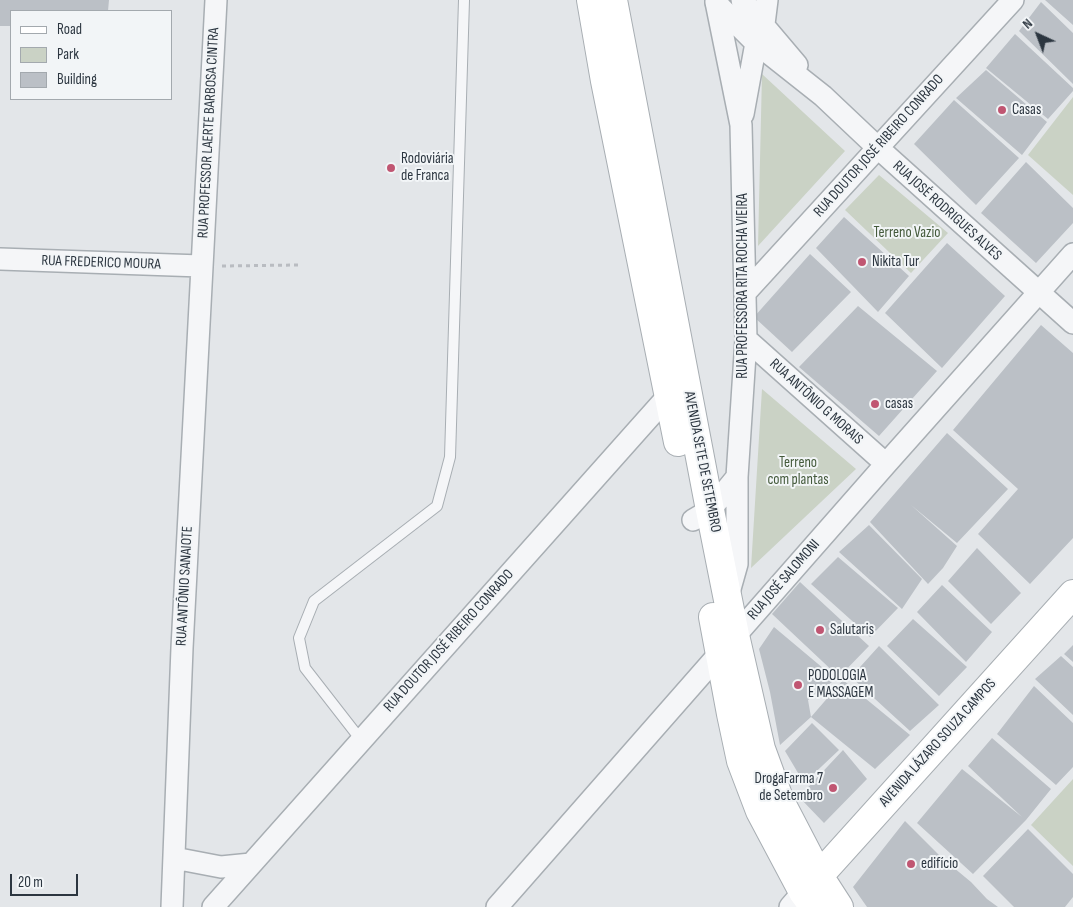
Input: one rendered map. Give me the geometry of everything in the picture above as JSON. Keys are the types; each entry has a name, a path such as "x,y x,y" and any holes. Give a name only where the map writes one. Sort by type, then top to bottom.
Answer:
{"street":[{"name":"RUA PROFESSOR LAERTE BARBOSA CINTRA","path":"201,266 216,0"},
{"name":"AVENIDA SETE DE SETEMBRO","path":"591,0 605,81 678,386"},
{"name":"AVENIDA SETE DE SETEMBRO","path":"613,0 678,386 728,644"},
{"name":"RUA JOSÉ RODRIGUES ALVES","path":"742,0 760,34"},
{"name":"RUA PROFESSORA RITA ROCHA VIEIRA","path":"741,125 767,0"},
{"name":"RUA DOUTOR JOSÉ RIBEIRO CONRADO","path":"745,293 876,147 1013,0"},
{"name":"RUA JOSÉ RODRIGUES ALVES","path":"716,1 760,34 876,147 1073,323"},
{"name":"RUA PROFESSORA RITA ROCHA VIEIRA","path":"716,1 741,125 746,339 737,477 737,564 728,596"},
{"name":"RUA JOSÉ SALOMONI","path":"497,907 1073,254"},
{"name":"RUA FREDERICO MOURA","path":"0,259 201,266"},
{"name":"RUA ANTÔNIO SANAIOTE","path":"172,907 182,648 201,266"},
{"name":"RUA ANTÔNIO G MORAIS","path":"746,339 886,464"},
{"name":"RUA DOUTOR JOSÉ RIBEIRO CONRADO","path":"213,907 678,386"},
{"path":"702,515 737,477"},
{"name":"AVENIDA SETE DE SETEMBRO","path":"702,515 728,596 730,714 741,761 760,812 806,896 839,907"},
{"name":"AVENIDA LÁZARO SOUZA CAMPOS","path":"806,896 1073,594"},
{"path":"174,858 221,867 252,864"}],"lane":[{"path":"361,740 305,668 299,638 314,601 437,506 448,465 464,0"}],"path":[{"path":"201,266 298,265"}],"green space":[{"path":"762,74 845,151 758,246"},
{"path":"1073,97 1073,195 1028,155"},
{"name":"Terreno Vazio","path":"879,175 948,233 911,273 845,210"},
{"name":"Terreno com plantas","path":"762,389 856,469 751,568"},
{"path":"1073,779 1073,866 1031,825"}],"building":[{"path":"0,0 109,0 108,10 10,10 10,26 0,26"},
{"path":"1045,0 1073,0 1073,25"},
{"name":"Casas","path":"1041,2 1073,33 1073,84 1019,31"},
{"name":"Casas","path":"1015,34 1073,88 1073,91 1048,119 986,68"},
{"name":"Casas","path":"986,70 1047,122 1022,155 956,98"},
{"name":"casas","path":"954,100 1019,158 976,205 914,144"},
{"name":"casas","path":"1026,162 1073,208 1073,223 1036,263 981,213"},
{"name":"Nikita Tur","path":"844,217 909,276 878,312 816,248"},
{"name":"casas","path":"947,243 1005,296 942,368 885,313"},
{"path":"810,254 851,292 792,352 754,317"},
{"name":"casas","path":"858,306 937,371 879,436 799,367"},
{"path":"1041,325 1073,353 1073,538 1030,584 978,534 1018,489 953,430"},
{"name":"casas","path":"947,433 1008,489 957,543 911,505 957,546 943,568 928,584 870,522"},
{"path":"869,525 922,579 902,609 839,552"},
{"path":"977,548 1021,593 991,624 948,581"},
{"path":"838,557 898,608 870,637 811,584"},
{"name":"Salutaris","path":"800,582 869,646 839,677 772,614"},
{"path":"942,585 992,632 966,662 917,612"},
{"path":"913,619 967,667 939,696 887,646"},
{"name":"PODOLOGIA E MASSAGEM","path":"774,627 836,679 808,700 811,717 780,745 770,692 759,649"},
{"path":"1073,645 1073,662 1064,654"},
{"path":"879,646 939,705 910,731 851,677"},
{"path":"1061,656 1073,667 1073,715 1035,679"},
{"path":"843,680 910,735 875,769 811,717"},
{"path":"1034,686 1073,723 1073,767 1056,785 997,734"},
{"path":"812,723 839,750 804,783 785,751"},
{"path":"992,738 1051,789 1026,820 973,874 917,823 962,769 1022,817 968,766"},
{"name":"DrogaFarma 7 de Setembro","path":"843,750 867,779 824,823 799,797"},
{"name":"edifício","path":"905,821 942,858 998,907 867,907 853,887"},
{"path":"1028,829 1073,874 1073,897 1065,907 1014,907 983,876"}],"place":[{"name":"Casas","path":"1002,110"},
{"name":"Rodoviária de Franca","path":"391,168"},
{"name":"Nikita Tur","path":"862,262"},
{"name":"casas","path":"875,404"},
{"name":"Salutaris","path":"820,630"},
{"name":"PODOLOGIA E MASSAGEM","path":"798,685"},
{"name":"DrogaFarma 7 de Setembro","path":"833,788"},
{"name":"edifício","path":"911,864"}]}
